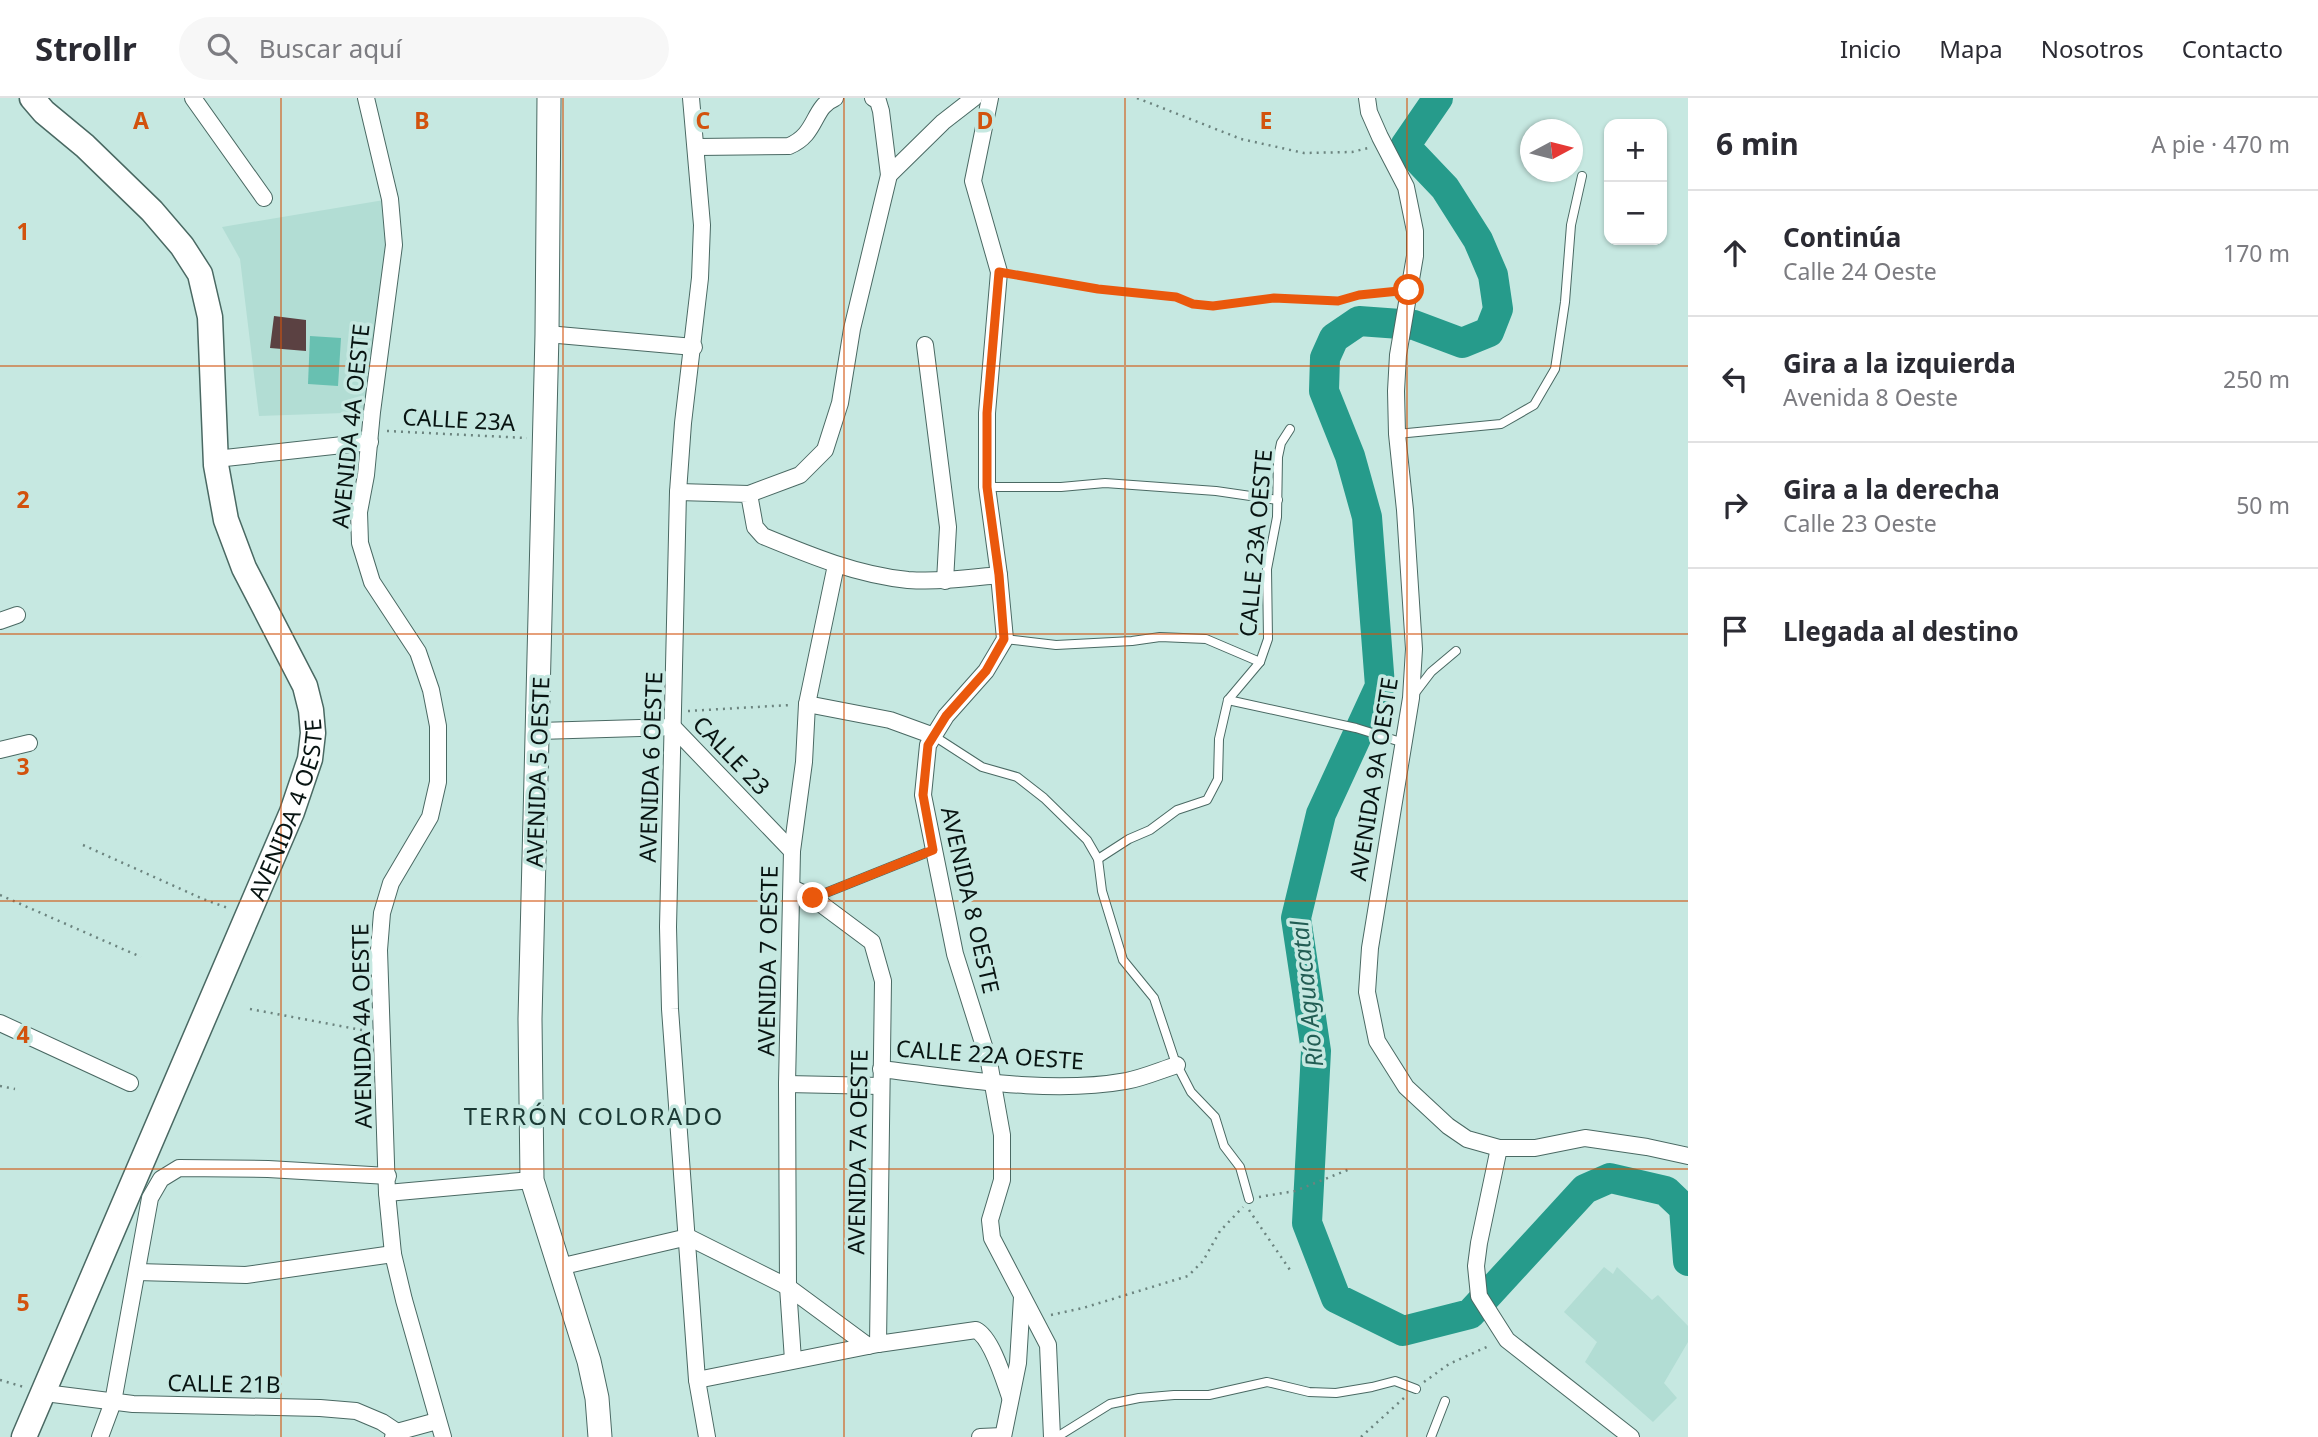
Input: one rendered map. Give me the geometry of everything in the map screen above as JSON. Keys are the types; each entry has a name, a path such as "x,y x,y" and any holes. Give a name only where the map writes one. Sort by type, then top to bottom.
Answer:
{"main road":[{"name":"AVENIDA 4 OESTE","path":"24,1437 248,914 307,771 313,746 313,722 305,686 244,568 223,506 216,459 210,317 200,275 182,246 152,211 32,98"}],"street":[{"path":"193,98 264,198"},
{"name":"AVENIDA 4A OESTE","path":"366,98 390,199 394,245 366,475 359,512 360,543 372,582 418,652 438,726 438,782 430,817 391,883 382,913 379,950 387,1193 393,1254 443,1437"},
{"name":"AVENIDA 5 OESTE","path":"549,98 539,731 530,1019 532,1180 589,1360 597,1398 600,1437"},
{"name":"AVENIDA 6 OESTE","path":"691,98 702,225 694,347 683,423 678,492 668,927 677,1122 697,1380 707,1437"},
{"path":"697,147 789,146 801,141 811,130 821,108 827,101 835,98"},
{"path":"678,492 749,495 800,475 825,450 840,403 852,329 889,175 881,111 878,101 873,98"},
{"path":"889,175 943,122 974,98"},
{"path":"990,98 973,181 999,272 987,413 987,487 999,575 1004,639"},
{"name":"AVENIDA 9A OESTE","path":"1367,98 1369,112 1406,187 1415,231 1415,256 1398,355 1397,434 1414,649 1411,698 1400,742 1370,948 1367,992 1377,1041 1406,1087 1448,1126 1467,1139 1499,1148 1535,1148 1586,1138 1688,1156"},
{"path":"547,334 694,347"},
{"path":"925,345 948,527 945,581"},
{"path":"216,459 371,436"},
{"path":"749,495 755,527 763,536 836,565 905,580 945,581 999,575"},
{"name":"AVENIDA 7 OESTE","path":"793,1360 788,1287 787,1084 792,851 804,762 807,704 836,565"},
{"path":"0,621 17,615"},
{"name":"AVENIDA 8 OESTE","path":"1003,1436 1018,1363 1022,1331 1022,1295 992,1238 990,1220 1002,1180 1002,1135 994,1082 955,954 923,795 928,745 946,716 986,671 1004,639"},
{"path":"807,704 890,720 934,736"},
{"name":"CALLE 23","path":"539,731 674,719 792,851"},
{"path":"0,751 29,743"},
{"path":"792,888 813,898"},
{"name":"AVENIDA 7A OESTE","path":"813,898 872,942 883,981 873,1345"},
{"path":"0,1023 130,1083"},
{"name":"CALLE 22A OESTE","path":"881,1069 1044,1085 1129,1081 1177,1065"},
{"path":"787,1084 881,1086"},
{"path":"1499,1148 1479,1243 1476,1266 1479,1296 1503,1334 1631,1437"},
{"path":"100,1437 113,1402 150,1198 160,1179 179,1168 268,1169 388,1176"},
{"path":"387,1193 532,1180"},
{"path":"559,1267 688,1237 788,1287 873,1345"},
{"path":"137,1272 246,1275 393,1254"},
{"path":"1022,1295 1048,1345 1052,1437"},
{"path":"697,1380 873,1345 976,1330 981,1333 995,1356 1010,1397"},
{"name":"CALLE 21B","path":"45,1393 113,1402 356,1411 382,1422 395,1435"},
{"path":"395,1435 437,1421"},
{"path":"980,1437 1003,1436"}],"lane":[{"path":"1397,434 1501,424 1534,405 1555,369 1565,302 1571,225 1581,182"},
{"name":"CALLE 23A OESTE","path":"1260,662 1269,639 1267,569 1278,500 1278,457 1281,443 1290,429"},
{"path":"987,487 1061,487 1105,482 1216,491 1278,500"},
{"path":"1004,639 1056,645 1160,637 1206,639 1260,662 1228,700 1219,739 1218,779 1207,800 1177,810 1150,831 1129,839 1098,859"},
{"path":"1411,698 1431,672 1456,650"},
{"path":"1228,700 1356,728 1400,742"},
{"path":"934,736 982,767 1017,777 1044,798 1087,840 1098,859 1102,891 1123,960 1154,998 1177,1065 1191,1092 1215,1117 1224,1146 1240,1167 1249,1199"},
{"path":"813,898 933,850"},
{"path":"1057,1437 1110,1404 1139,1398 1209,1395 1267,1382 1336,1393 1395,1381 1416,1389"},
{"path":"1432,1437 1445,1401"}],"path":[{"path":"1137,98 1241,139 1304,153 1366,150 1380,137"},
{"path":"999,272 1098,289 1176,297 1193,304 1213,306 1274,298 1338,301 1359,295 1409,290"},
{"name":"CALLE 23A","path":"371,436 544,439"},
{"name":"CALLE 23","path":"674,719 807,704"},
{"path":"83,845 203,899 248,914"},
{"path":"0,895 141,957"},
{"path":"250,1009 383,1034"},
{"path":"0,1086 15,1089"},
{"path":"1249,1199 1295,1191 1350,1169"},
{"path":"1034,1318 1083,1308 1188,1276 1203,1261 1220,1231 1245,1205 1290,1270"},
{"path":"1361,1437 1388,1410 1449,1364 1496,1343 1503,1334"}],"shaded area":[{"path":"390,199 372,412 259,416 240,259 222,227"},
{"path":"1604,1267 1613,1274 1617,1267 1652,1300 1658,1295 1688,1326 1688,1342 1664,1383 1677,1398 1653,1422 1585,1362 1597,1342 1564,1312"}],"green space":[{"path":"310,336 341,338 338,386 308,384"}],"building":[{"path":"274,316 306,320 306,351 270,348"}],"waterway":[{"name":"Río Aguacatal","path":"1438,98 1405,146 1445,188 1478,240 1493,275 1498,309 1489,332 1462,343 1414,325 1359,321 1334,338 1325,358 1324,391 1350,456 1367,517 1380,686 1321,814 1296,918 1316,1051 1307,1223 1336,1298 1403,1331 1470,1314 1585,1189 1610,1178 1666,1191 1684,1208 1688,1261"}],"district":[{"name":"TERRÓN COLORADO","path":"594,1115"}],"route":[{"path":"813,898 933,850 923,795 928,745 946,716 986,671 1004,639 999,575 987,487 987,413 999,272 1138,295 1176,297 1193,304 1213,306 1274,298 1338,301 1359,295 1409,290"}]}
